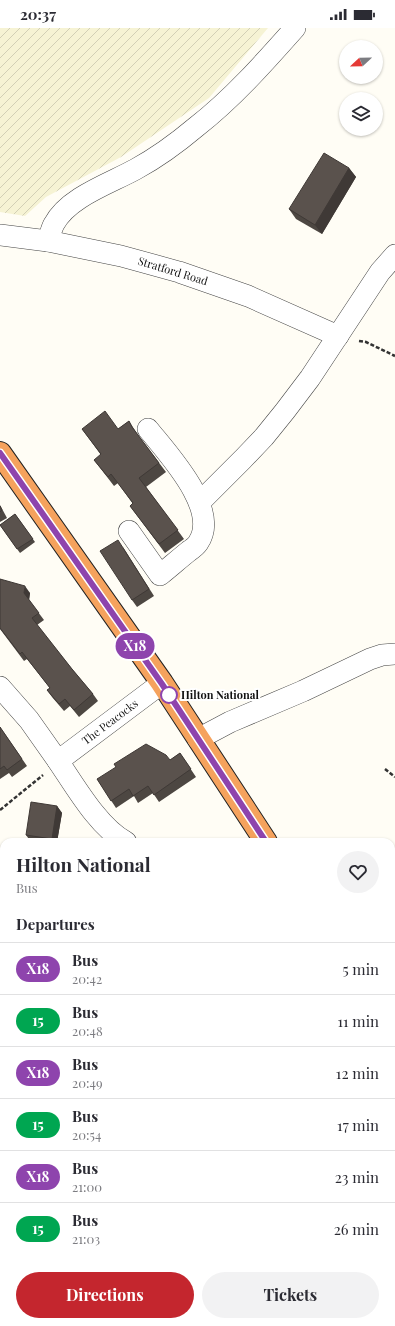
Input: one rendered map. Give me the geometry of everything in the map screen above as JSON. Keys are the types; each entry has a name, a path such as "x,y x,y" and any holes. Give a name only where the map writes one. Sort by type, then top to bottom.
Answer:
{"highway":[{"path":"0,453 162,684 263,838"}],"street":[{"path":"48,241 54,224 61,214 73,203 165,151 197,127 225,103 294,28"},
{"name":"Stratford Road","path":"0,235 48,241 121,256 179,272 248,296 338,336"},
{"path":"200,502 264,437 310,378 380,272 395,255"},
{"path":"129,531 160,575 198,544 203,527 203,510 200,502 182,472 148,429"},
{"path":"198,739 230,722 303,691 370,659 382,655 395,654"},
{"name":"The Peacocks","path":"58,761 162,684"},
{"path":"0,687 29,720 92,811 113,834 120,838"}],"path":[{"path":"338,336 366,342 395,356"},
{"path":"0,810 24,792 58,761"},
{"path":"385,769 395,777"}],"shaded area":[{"path":"0,28 268,28 209,98 121,157 46,197 25,216 0,212"}],"building":[{"path":"324,153 349,168 315,225 289,209"},
{"path":"105,411 118,429 129,421 159,463 139,478 178,530 159,544 130,506 133,503 111,474 108,477 94,460 101,454 82,429"},
{"path":"15,514 33,539 17,549 0,525"},
{"path":"118,540 149,589 132,600 100,551"},
{"path":"0,579 25,586 24,593 39,613 32,618 93,694 74,710 65,699 59,704 47,690 50,688 22,652 20,654 0,628"},
{"path":"0,727 22,759 7,770 4,766 0,769"},
{"path":"146,744 166,755 170,760 180,753 191,769 154,795 148,786 133,796 129,789 111,801 97,779 116,767 114,764"},
{"path":"31,802 57,806 52,838 26,835"}],"bus line":[{"name":"X18","path":"0,453 162,684 263,838"}],"place":[{"name":"Hilton National","path":"169,695"}]}
